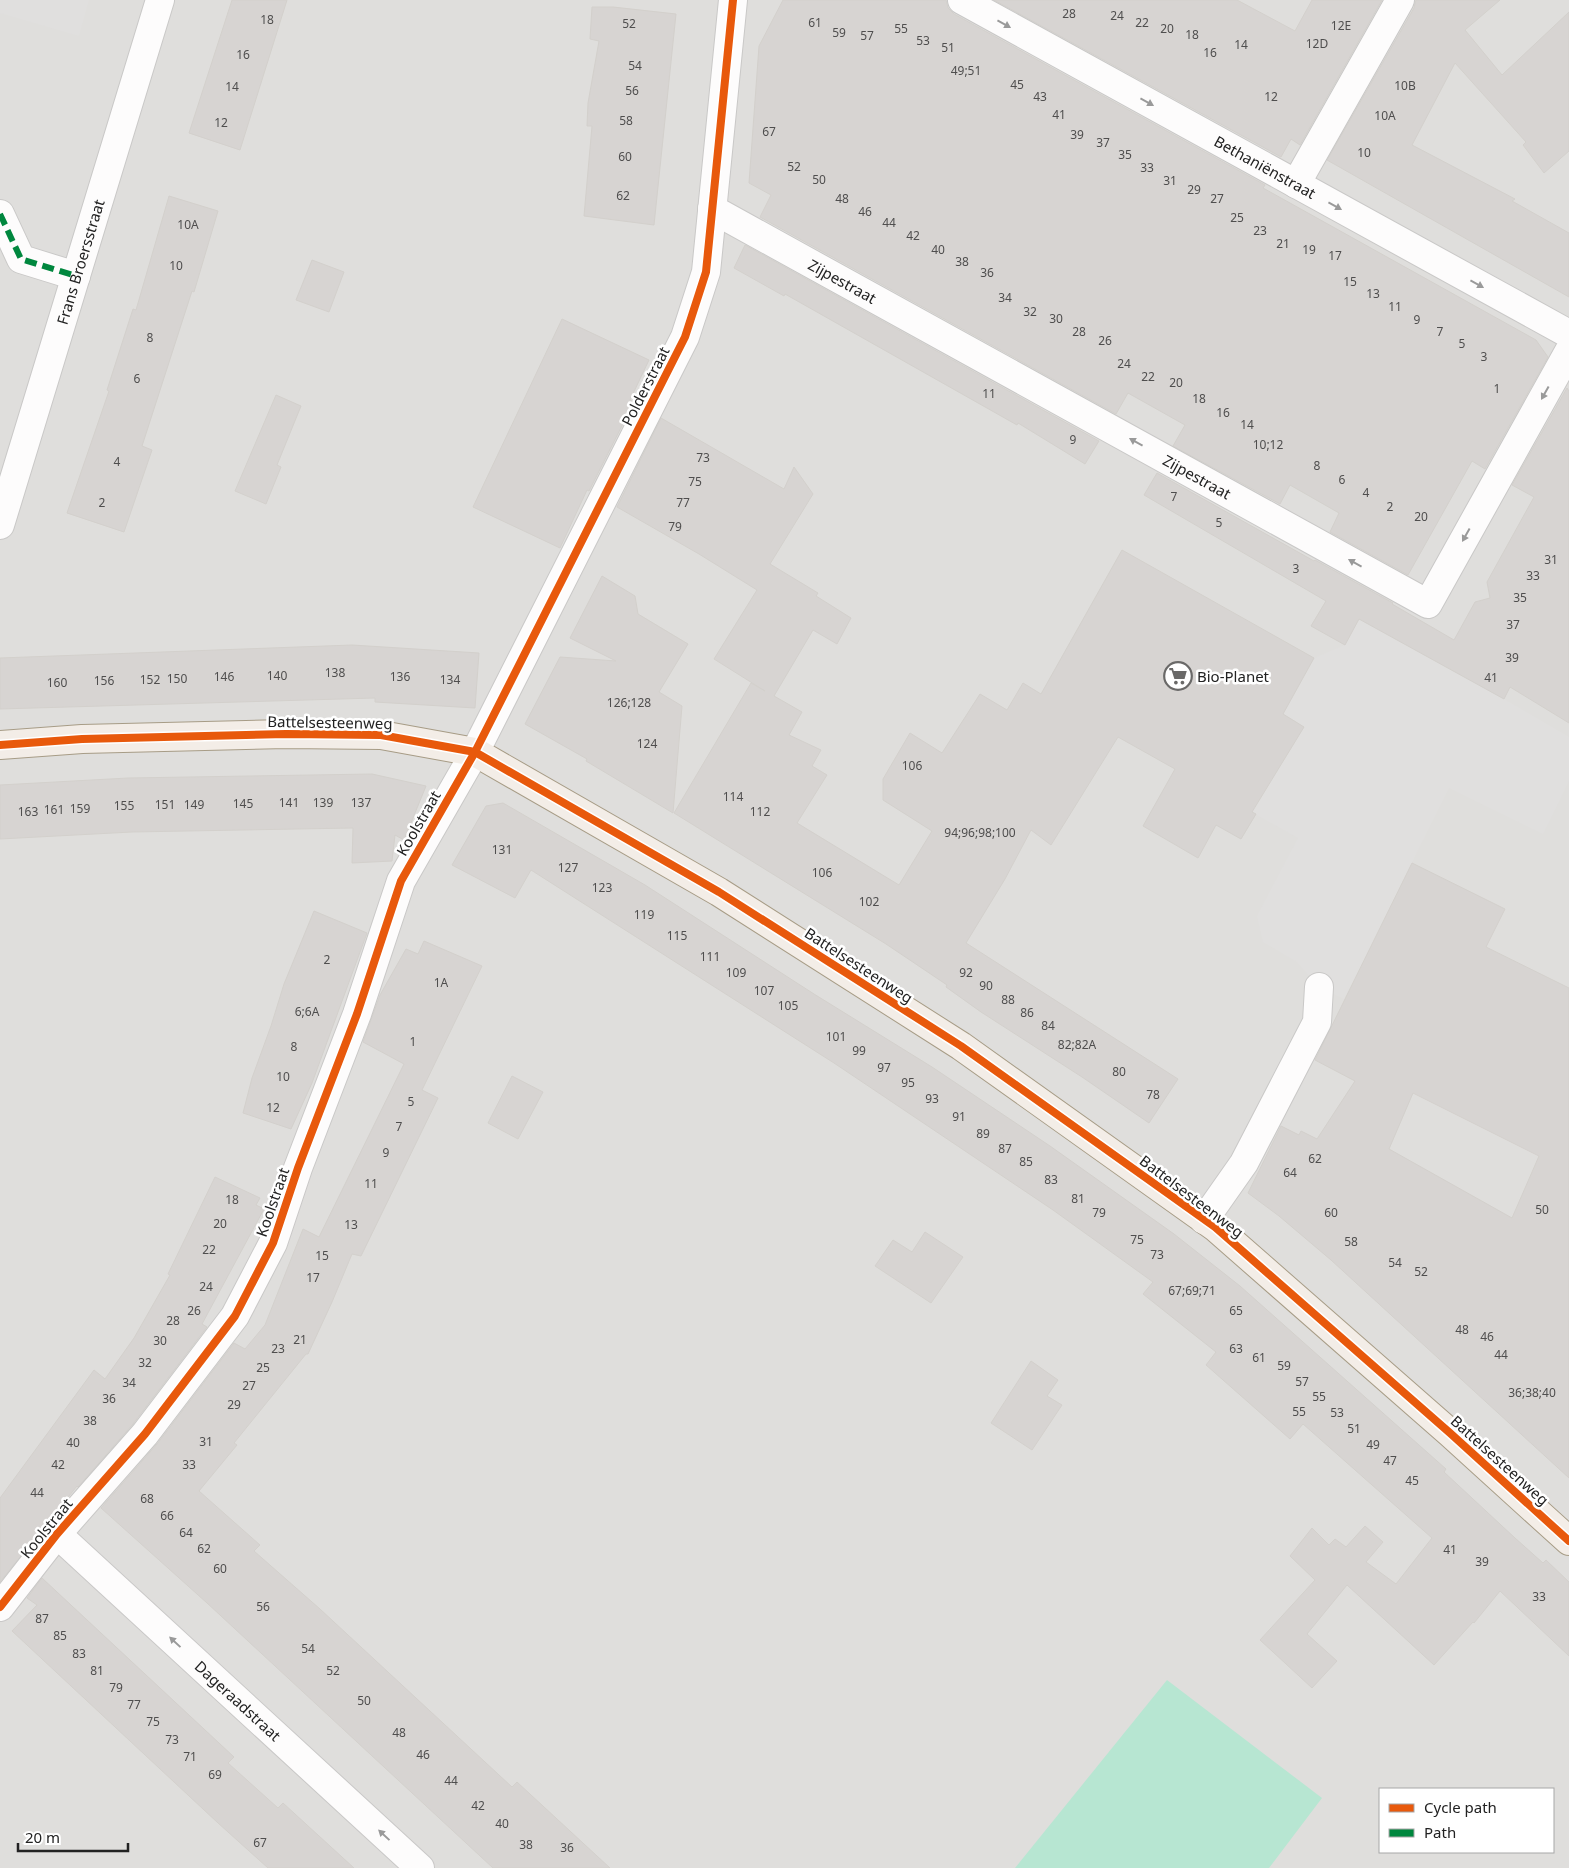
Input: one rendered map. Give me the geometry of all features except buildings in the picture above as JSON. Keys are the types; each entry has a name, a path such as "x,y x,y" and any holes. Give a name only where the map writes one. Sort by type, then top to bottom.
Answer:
{"main road":[{"name":"Battelsesteenweg","path":"0,745 82,739 286,734 380,734 475,752 719,892 961,1046 1214,1227 1450,1433 1569,1541"}],"street":[{"name":"Frans Broersstraat","path":"0,525 160,0"},
{"name":"Polderstraat","path":"475,752 685,337 706,272 733,0"},
{"name":"Bethaniënstraat","path":"962,0 1569,334"},
{"path":"1296,184 1400,0"},
{"name":"Zijpestraat","path":"712,209 1428,604 1569,350"},
{"path":"0,214 21,259 76,276"},
{"name":"Koolstraat","path":"0,1607 58,1534 145,1434 234,1316 273,1243 298,1168 357,1014 401,881 475,752"},
{"path":"1204,1220 1244,1163 1317,1022 1319,987"},
{"name":"Dageraadstraat","path":"58,1534 420,1868"}],"shaded area":[{"path":"0,0 1569,0 1569,1868 0,1868"},
{"path":"0,0 89,0 79,36 0,13"},
{"path":"1359,619 1569,737 1569,781 1543,834 1449,788 1344,999 1319,987 1297,962 1263,942 1257,916 1298,838 1234,802 1276,773 1304,727 1283,714 1314,658 1345,645"}],"green space":[{"path":"1167,1680 1322,1798 1269,1868 1015,1868"}],"marked path":[{"path":"0,214 21,259 76,276"}],"cycle path":[{"path":"0,1607 57,1534 145,1434 235,1316 273,1243 298,1168 357,1014 401,881 475,752 685,337 706,272 733,0"},
{"path":"0,745 82,739 286,734 381,735 475,752 719,892 961,1046 1215,1227 1450,1433 1569,1541"}],"place":[{"name":"Bio-Planet","path":"1178,676"}]}
